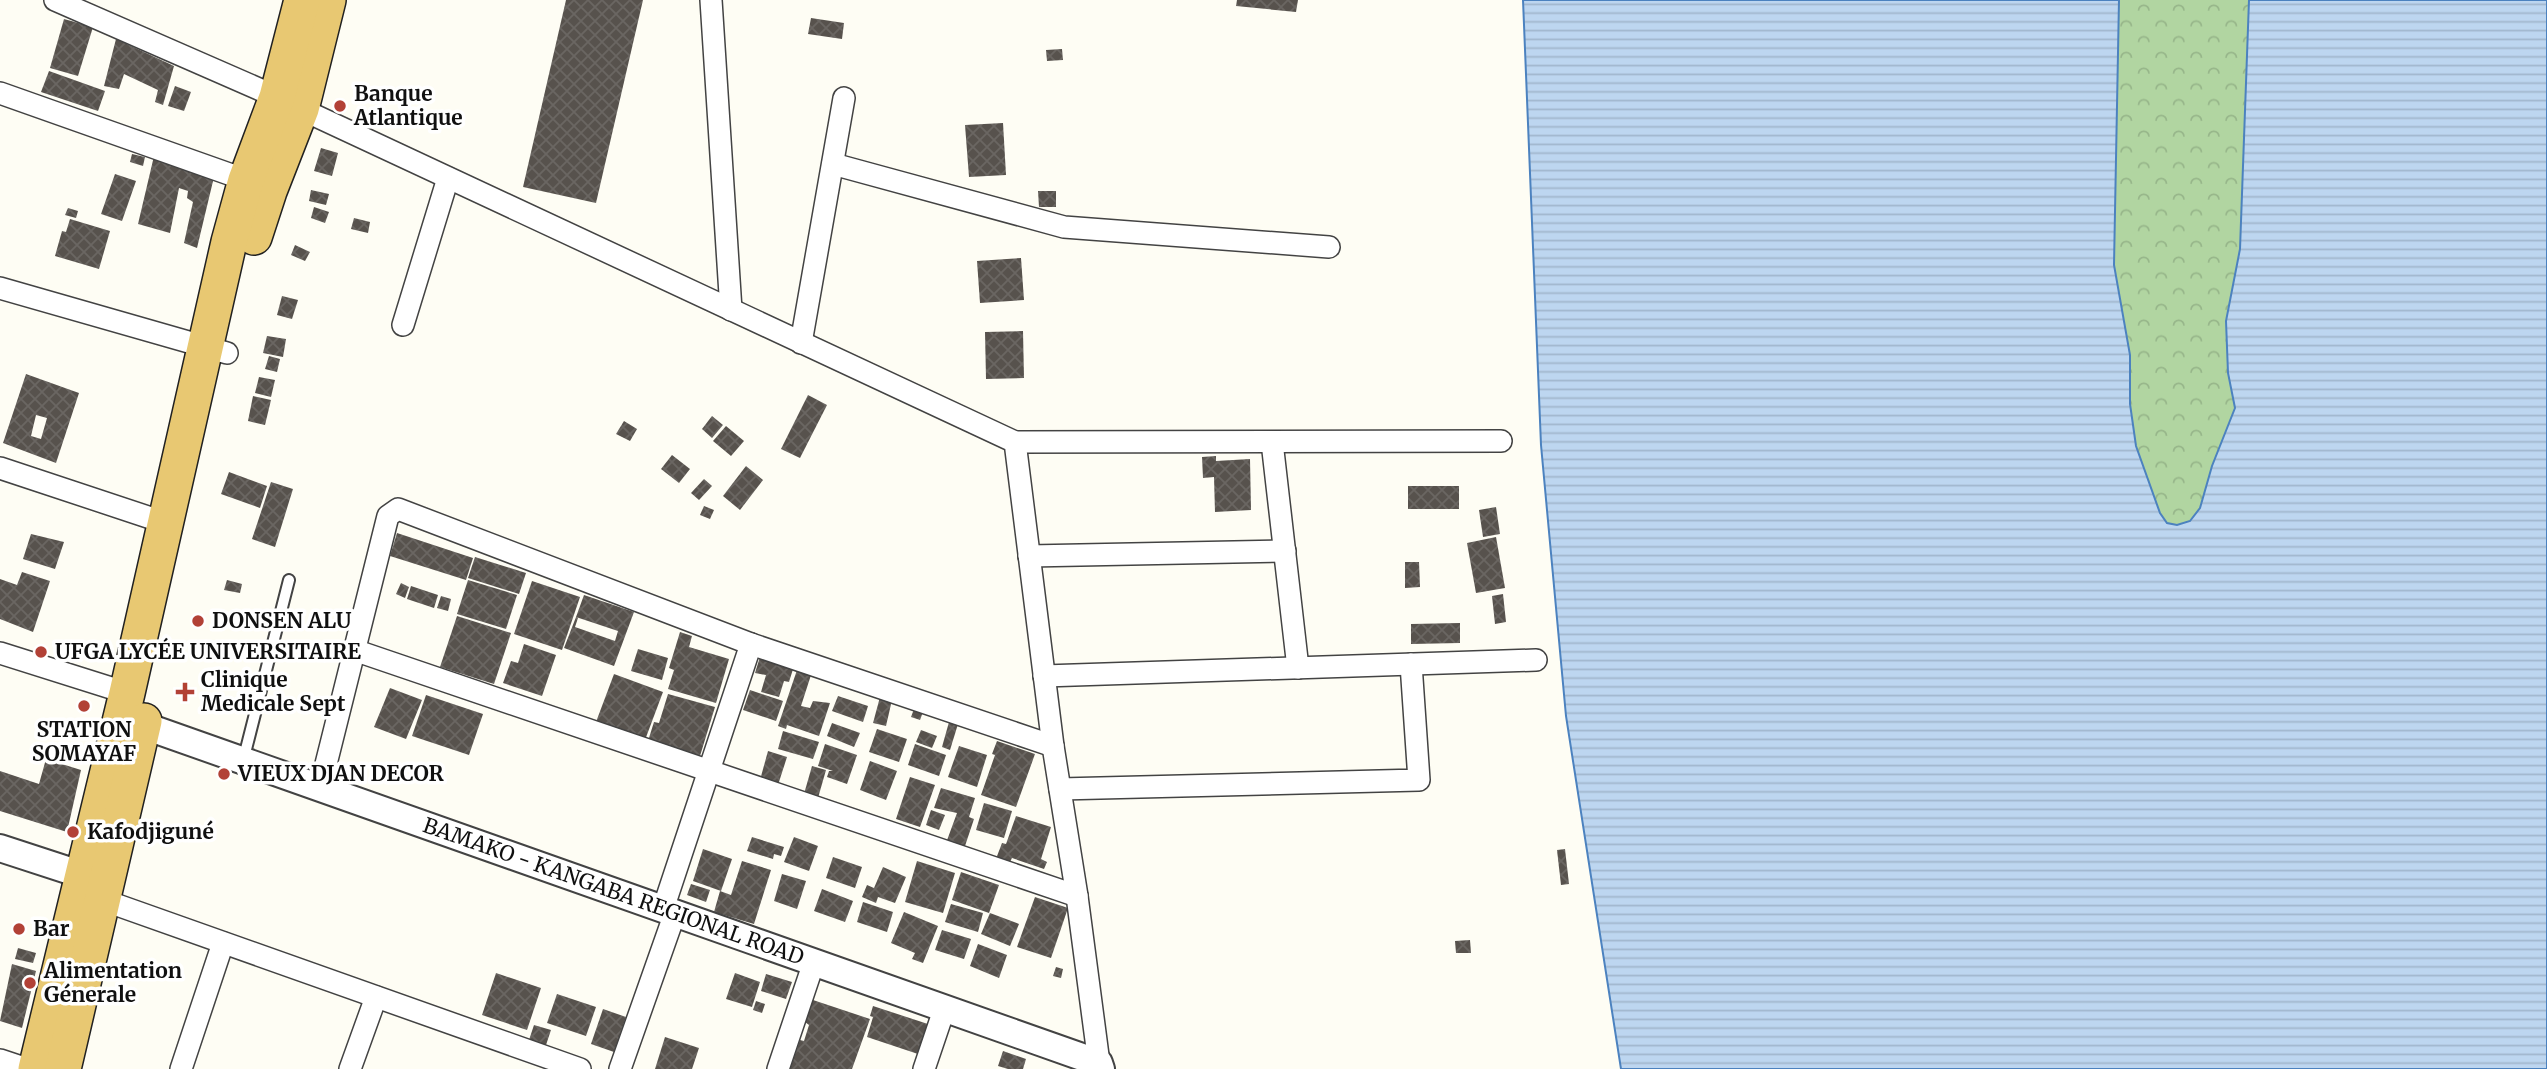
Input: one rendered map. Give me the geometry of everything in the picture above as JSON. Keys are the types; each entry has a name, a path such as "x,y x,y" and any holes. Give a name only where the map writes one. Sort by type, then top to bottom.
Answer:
{"highway":[{"path":"63,1069 166,523 216,350 269,191 289,103 302,0"},
{"path":"130,712 216,350 229,242 246,180 289,103 328,0"},
{"path":"36,1069 98,886"}],"street":[{"path":"55,0 289,103 1015,442 1502,441"},
{"path":"711,0 731,310"},
{"path":"0,93 246,180"},
{"path":"801,343 845,98"},
{"path":"833,164 1064,227 1329,247"},
{"path":"403,325 448,178"},
{"path":"0,288 216,350"},
{"path":"1015,442 1053,746 1100,1066"},
{"path":"1272,442 1298,668"},
{"path":"0,468 166,523"},
{"path":"320,788 388,516 398,509 751,643 1053,746"},
{"path":"1029,555 1285,551"},
{"path":"620,1069 709,770 751,643"},
{"path":"354,650 1077,896"},
{"path":"0,653 130,712"},
{"path":"1044,676 1536,660"},
{"path":"1060,789 1419,780 1411,664"},
{"name":"BAMAKO - KANGABA REGIONAL ROAD","path":"130,712 243,761 945,1007 1100,1066"},
{"path":"0,848 98,886 223,943 580,1069"},
{"path":"181,1069 223,943"},
{"path":"778,1069 814,962"},
{"path":"350,1069 376,997"},
{"path":"924,1069 945,1007"},
{"path":"0,1060 27,1069"}],"lane":[{"path":"243,761 289,580"}],"green space":[{"path":"2119,0 2249,0 2240,249 2226,321 2228,373 2235,408 2212,466 2200,508 2190,521 2177,525 2167,523 2160,513 2136,446 2130,404 2130,355 2114,265"}],"water":[{"path":"1523,0 2119,0 2114,265 2130,355 2130,404 2136,446 2160,513 2167,523 2177,525 2190,521 2200,508 2212,466 2235,408 2228,373 2226,321 2240,249 2249,0 2547,0 2547,1069 1621,1069 1566,716 1541,445"}],"building":[{"path":"566,0 643,0 596,203 523,187"},
{"path":"1237,0 1298,0 1296,12 1236,6"},
{"path":"811,18 844,23 842,39 808,34"},
{"path":"64,19 93,27 78,76 50,68"},
{"path":"116,39 174,66 163,105 155,102 158,90 124,74 119,89 104,86"},
{"path":"1062,49 1063,60 1047,61 1046,50"},
{"path":"49,71 105,91 98,111 41,92"},
{"path":"175,86 191,92 184,111 168,106"},
{"path":"1003,123 1006,175 969,177 965,125"},
{"path":"321,148 338,153 332,176 314,171"},
{"path":"132,154 145,157 143,166 130,162"},
{"path":"154,156 214,177 197,248 184,243 193,202 187,198 188,191 179,188 170,233 138,224"},
{"path":"115,174 136,181 122,221 101,214"},
{"path":"311,190 329,194 326,205 309,201"},
{"path":"1038,191 1056,191 1056,207 1039,207"},
{"path":"314,207 329,212 325,223 311,218"},
{"path":"68,208 78,211 76,218 65,215"},
{"path":"354,218 370,222 368,233 351,229"},
{"path":"70,219 110,231 99,269 55,256 62,231 66,232"},
{"path":"295,245 310,252 305,261 291,255"},
{"path":"1021,258 1024,300 980,303 977,261"},
{"path":"282,296 298,300 292,319 277,315"},
{"path":"1023,331 1024,378 986,379 985,332"},
{"path":"267,336 286,339 283,357 263,353"},
{"path":"269,356 280,359 277,372 265,369"},
{"path":"26,374 79,393 56,463 3,443","holes":["36,415 47,418 41,439 31,436"]},
{"path":"259,377 275,380 271,397 255,393"},
{"path":"808,395 827,405 800,458 781,449"},
{"path":"253,396 271,400 265,425 248,421"},
{"path":"712,416 723,425 712,438 702,429"},
{"path":"624,421 637,429 630,441 616,434"},
{"path":"726,426 744,441 731,456 713,441"},
{"path":"672,455 690,469 679,483 661,469"},
{"path":"1216,456 1216,461 1250,459 1251,510 1215,512 1214,477 1203,478 1202,457"},
{"path":"746,466 763,480 740,510 723,496"},
{"path":"229,472 267,486 260,508 221,494"},
{"path":"704,479 712,486 699,500 691,493"},
{"path":"271,482 293,489 275,547 252,539"},
{"path":"1408,486 1459,486 1459,509 1408,509"},
{"path":"704,506 714,510 710,519 700,515"},
{"path":"1496,507 1500,534 1483,537 1479,510"},
{"path":"397,533 473,558 466,580 390,556"},
{"path":"31,534 64,542 55,569 23,559"},
{"path":"1496,537 1505,588 1476,593 1467,543"},
{"path":"475,557 526,573 519,594 468,578"},
{"path":"1405,562 1419,562 1420,587 1405,588"},
{"path":"22,572 50,581 33,632 0,619 0,579 17,585"},
{"path":"227,580 242,584 240,593 224,590"},
{"path":"468,580 517,595 506,629 457,614"},
{"path":"532,581 580,597 562,650 514,634"},
{"path":"401,583 409,587 405,598 396,594"},
{"path":"411,586 438,595 434,608 407,599"},
{"path":"1503,594 1506,622 1495,624 1492,596"},
{"path":"584,595 634,612 614,666 564,648","holes":["576,617 618,631 615,641 575,627"]},
{"path":"441,596 451,599 448,611 437,608"},
{"path":"457,616 511,633 494,684 440,667"},
{"path":"1460,623 1460,643 1411,644 1411,624"},
{"path":"680,632 692,636 689,647 729,659 716,703 668,689 674,670 669,668"},
{"path":"524,644 556,655 542,696 503,683 511,661 518,663"},
{"path":"638,649 668,658 662,680 631,671"},
{"path":"760,657 794,666 789,682 784,681 779,697 761,692 766,675 755,673"},
{"path":"797,670 811,675 801,706 810,708 813,701 830,703 819,736 787,725 786,729 778,726"},
{"path":"614,674 663,692 645,740 596,722"},
{"path":"390,688 422,700 406,739 374,727"},
{"path":"750,690 783,701 776,721 743,710"},
{"path":"668,694 715,707 700,756 648,741 654,722 659,723"},
{"path":"426,695 483,714 469,755 412,736"},
{"path":"838,696 868,706 863,722 832,711"},
{"path":"880,697 892,700 886,726 873,723"},
{"path":"914,709 923,712 920,720 911,717"},
{"path":"949,722 958,724 950,750 942,747"},
{"path":"832,723 860,733 854,747 827,736"},
{"path":"877,729 907,739 899,762 869,752"},
{"path":"921,730 937,736 932,748 916,742"},
{"path":"783,731 819,742 813,759 778,749"},
{"path":"997,741 1035,754 1016,807 981,795"},
{"path":"825,744 857,755 847,784 827,777 829,771 833,771 818,766"},
{"path":"915,744 946,755 939,776 908,765"},
{"path":"959,746 987,755 977,787 948,777"},
{"path":"768,751 787,757 778,785 760,780"},
{"path":"46,759 81,770 67,832 0,811 0,771 39,784"},
{"path":"870,761 897,771 886,800 860,790"},
{"path":"812,766 826,770 818,798 804,794"},
{"path":"910,777 935,785 920,827 896,819"},
{"path":"941,788 975,798 969,817 974,819 964,849 946,843 957,813 934,808"},
{"path":"984,803 1012,811 1004,838 976,830"},
{"path":"931,810 945,815 939,830 926,825"},
{"path":"1016,816 1051,827 1041,859 1047,862 1044,869 1012,858 1007,868 994,864 1002,843 1006,844"},
{"path":"752,837 784,847 781,856 774,854 773,859 747,851"},
{"path":"794,837 818,846 809,871 784,862"},
{"path":"703,849 732,859 721,891 693,881"},
{"path":"1565,849 1569,884 1561,885 1557,850"},
{"path":"833,857 862,867 855,888 826,878"},
{"path":"742,861 771,870 754,924 714,912 720,891 731,895"},
{"path":"917,861 955,873 943,913 905,902"},
{"path":"883,867 906,877 895,903 878,897 876,903 862,897 867,885 874,888"},
{"path":"961,872 999,885 989,913 952,900"},
{"path":"782,874 806,881 797,909 774,901"},
{"path":"691,884 710,890 706,902 687,895"},
{"path":"822,889 853,901 845,922 814,911"},
{"path":"1035,897 1068,908 1051,958 1017,947"},
{"path":"863,902 893,912 887,932 857,922"},
{"path":"951,904 983,913 978,932 945,922"},
{"path":"904,912 938,926 923,963 912,959 915,953 891,943"},
{"path":"990,913 1019,924 1010,946 981,934"},
{"path":"942,930 971,939 964,959 935,950"},
{"path":"1470,940 1471,953 1456,953 1455,941"},
{"path":"978,944 1007,955 999,978 970,966"},
{"path":"18,948 36,953 33,963 15,959"},
{"path":"12,964 36,971 22,1028 0,1021"},
{"path":"1056,967 1063,969 1061,978 1053,976"},
{"path":"496,973 541,988 527,1030 482,1015"},
{"path":"735,973 760,982 752,1007 726,999"},
{"path":"766,974 792,982 786,999 761,991"},
{"path":"557,994 596,1007 586,1036 547,1023"},
{"path":"813,1000 870,1019 852,1069 790,1069 800,1040 804,1041 809,1025 805,1022"},
{"path":"756,1001 765,1004 762,1013 753,1010"},
{"path":"873,1006 931,1025 921,1055 867,1037"},
{"path":"603,1009 626,1017 614,1052 591,1044"},
{"path":"534,1025 551,1030 546,1045 529,1040"},
{"path":"665,1037 699,1048 692,1069 655,1069"},
{"path":"1003,1051 1026,1059 1023,1069 998,1066"}],"place":[{"name":"Banque Atlantique","path":"340,106"},
{"name":"DONSEN ALU","path":"198,621"},
{"name":"UFGA LYCÉE UNIVERSITAIRE","path":"41,652"},
{"name":"Clinique Medicale Sept","path":"185,692"},
{"name":"STATION SOMAYAF","path":"84,706"},
{"name":"VIEUX DJAN DECOR","path":"224,774"},
{"name":"Kafodjiguné","path":"73,832"},
{"name":"Bar","path":"19,929"},
{"name":"Alimentation Génerale","path":"30,983"}]}
